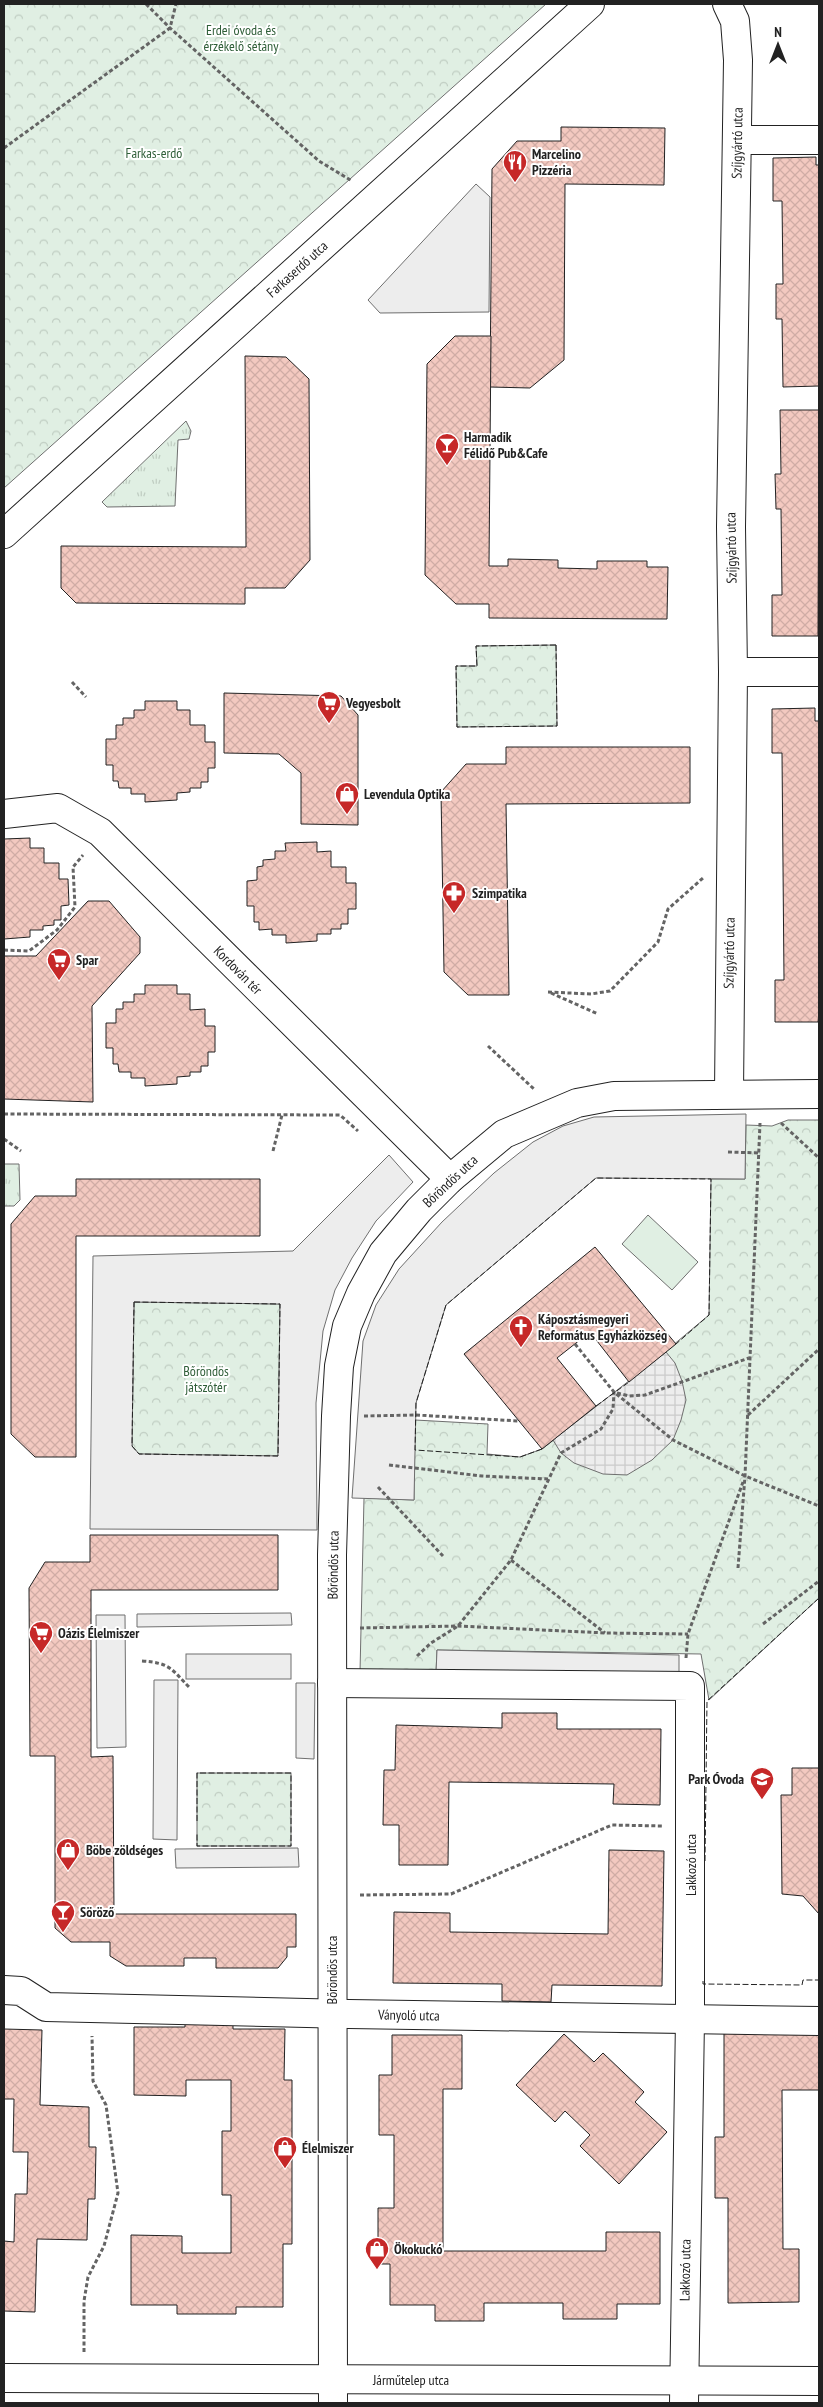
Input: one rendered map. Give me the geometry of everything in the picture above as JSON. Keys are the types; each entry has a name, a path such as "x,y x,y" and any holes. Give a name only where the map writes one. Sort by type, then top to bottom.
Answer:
{"street":[{"name":"Farkaserdő utca","path":"4,534 590,4"},
{"name":"Szíjgyártó utca","path":"727,4 735,20 738,60 731,527 733,672 728,1094"},
{"path":"737,140 819,140"},
{"path":"733,672 819,672"},
{"name":"Kordován tér","path":"4,814 58,808 100,832 450,1179"},
{"name":"Bőröndös utca","path":"332,2391 332,1630 336,1416 339,1366 345,1334 361,1293 383,1253 419,1210 450,1179 504,1134 577,1103 614,1096 819,1094"},
{"path":"332,1683 684,1686"},
{"name":"Lakkozó utca","path":"684,1686 690,1686 691,1827 684,2392"},
{"name":"Ványoló utca","path":"4,1990 21,1991 46,2007 332,2014 819,2021"},
{"name":"Járműtelep utca","path":"4,2378 84,2379 332,2391 684,2392 819,2381"}],"path":[{"path":"146,4 170,28 319,161 376,197"},
{"path":"4,148 170,28 176,4"},
{"path":"72,682 86,697"},
{"path":"4,950 29,951 57,930 75,907 73,867 100,832"},
{"path":"598,1014 548,992 591,994 610,991 658,942 668,910 706,874"},
{"path":"488,1046 537,1092"},
{"path":"4,1114 340,1115 358,1131"},
{"path":"273,1151 282,1115"},
{"path":"738,1568 748,1415 749,1358 760,1153 760,1115"},
{"path":"777,1120 819,1158"},
{"path":"4,1139 21,1151"},
{"path":"728,1152 760,1153"},
{"path":"575,1344 614,1392 673,1440 745,1476 819,1506"},
{"path":"748,1415 819,1349"},
{"path":"614,1392 629,1396 646,1395 749,1358"},
{"path":"388,1684 431,1643 458,1626 511,1560 561,1453 601,1429 613,1409 614,1392"},
{"path":"336,1416 416,1415 519,1421"},
{"path":"389,1465 482,1476 548,1479"},
{"path":"684,1686 688,1634 745,1476"},
{"path":"378,1487 443,1556"},
{"path":"511,1560 606,1633"},
{"path":"763,1624 819,1581"},
{"path":"332,1630 458,1626 606,1633 688,1634"},
{"path":"142,1661 165,1665 177,1672 190,1688"},
{"path":"359,1895 451,1894 612,1825 691,1827"},
{"path":"84,2379 84,2301 88,2277 104,2246 118,2193 106,2105 93,2081 91,2008"}],"green space":[{"name":"Farkas-erdő","path":"4,4 546,4 4,488"},
{"path":"186,421 191,431 189,439 178,440 175,506 107,507 102,502"},
{"path":"556,645 557,726 457,727 456,666 477,666 476,646"},
{"path":"788,1120 819,1120 819,1598 709,1700 701,1654 437,1650 436,1673 360,1672 364,1498 414,1500 415,1420 488,1424 487,1454 520,1457 542,1449 629,1382 709,1315 711,1179 745,1179 746,1125 772,1126"},
{"path":"4,1164 19,1164 20,1200 14,1206 4,1206"},
{"path":"648,1215 698,1262 672,1290 622,1244"},
{"name":"Bőröndös játszótér","path":"134,1302 280,1304 278,1456 139,1454 132,1446"},
{"path":"197,1773 291,1773 291,1846 197,1846"}],"shaded area":[{"path":"476,184 490,197 489,312 380,313 368,300"},
{"path":"746,1114 745,1179 596,1178 446,1305 416,1403 414,1500 352,1498 363,1341 376,1305 399,1269 442,1222 494,1173 533,1142 563,1126 594,1117"},
{"path":"389,1155 413,1182 376,1221 352,1258 335,1290 323,1331 316,1403 317,1530 90,1529 93,1256 293,1251","holes":["134,1302 280,1304 278,1456 139,1454 132,1446"]},
{"path":"666,1352 675,1363 682,1381 686,1400 673,1440 652,1460 627,1475 603,1474 574,1463 561,1453 553,1440"},
{"path":"291,1613 292,1625 137,1627 137,1614"},
{"path":"96,1615 125,1615 126,1747 97,1748"},
{"path":"437,1650 679,1655 679,1678 436,1673"},
{"path":"186,1654 291,1654 291,1679 186,1679"},
{"path":"154,1680 178,1680 177,1840 153,1839"},
{"path":"296,1683 315,1683 314,1759 296,1758"},
{"path":"298,1848 299,1867 176,1868 175,1849"}],"building":[{"path":"561,127 665,128 664,185 565,184 564,360 530,388 490,387 492,169 517,141 561,141"},
{"path":"816,157 816,165 819,165 819,386 783,387 782,319 776,319 776,284 783,284 782,201 773,201 773,158"},
{"path":"455,336 491,336 489,566 508,566 508,559 558,560 558,568 597,569 597,561 647,561 647,567 668,567 667,619 489,618 489,604 456,604 425,575 427,364"},
{"path":"245,356 286,357 309,379 310,560 285,588 245,588 245,604 76,603 61,588 61,546 246,547"},
{"path":"780,410 819,410 818,636 772,636 772,595 782,595 781,509 776,509 775,474 781,474"},
{"path":"224,693 341,696 358,715 358,825 301,824 301,773 279,754 224,753"},
{"path":"145,701 177,701 177,710 190,710 190,725 205,725 205,742 215,742 215,768 208,768 208,782 201,782 201,788 190,788 190,792 177,793 177,800 145,802 145,794 131,794 131,788 119,788 118,781 113,781 113,765 106,765 106,739 116,739 116,725 123,725 123,718 134,718 134,710 145,710"},
{"path":"815,708 815,721 819,721 818,1022 775,1022 775,980 784,980 782,753 772,753 772,709"},
{"path":"506,747 690,747 690,803 506,804 509,995 468,995 444,972 441,792 466,764 506,764"},
{"path":"30,838 30,848 44,848 44,863 59,863 59,879 68,879 69,905 61,906 61,920 54,920 54,925 43,926 43,930 30,930 30,937 4,939 4,839"},
{"path":"317,842 317,852 331,851 331,867 346,867 346,883 356,883 356,909 348,909 348,924 341,924 341,929 331,929 331,934 317,934 317,941 286,943 286,935 272,935 272,929 259,930 259,922 254,922 254,906 247,906 247,881 257,880 257,867 263,866 263,860 275,859 275,851 286,851 285,843"},
{"name":"Spar","path":"88,901 109,901 140,937 140,953 92,1006 93,1102 4,1099 4,956 36,956"},
{"path":"145,985 177,985 177,994 190,994 190,1010 205,1009 205,1026 215,1026 215,1052 208,1052 208,1066 201,1066 201,1072 190,1072 190,1076 177,1077 177,1084 145,1086 145,1078 131,1078 131,1072 119,1072 118,1064 113,1064 113,1048 106,1048 106,1023 116,1023 116,1009 123,1009 123,1002 134,1002 134,994 145,994"},
{"path":"76,1179 260,1179 260,1236 76,1236 76,1457 35,1457 11,1434 11,1224 35,1196 76,1196"},
{"name":"Káposztásmegyeri Református Egyházközség","path":"595,1247 676,1344 629,1382 590,1332 557,1358 596,1406 542,1449 464,1354"},
{"path":"90,1535 278,1535 278,1590 91,1590 91,1757 113,1756 114,1914 296,1914 296,1947 287,1947 287,1957 278,1968 216,1968 216,1958 184,1958 184,1966 126,1966 110,1956 110,1942 71,1942 55,1928 55,1756 30,1756 29,1588 45,1562 90,1562"},
{"path":"502,1713 557,1713 557,1729 661,1729 660,1805 613,1804 614,1784 449,1782 448,1865 399,1865 399,1825 383,1825 384,1770 395,1770 396,1725 502,1728"},
{"path":"792,1768 819,1768 819,1914 803,1896 782,1894 781,1795 792,1795"},
{"path":"609,1850 664,1851 662,1986 552,1985 551,2002 502,2001 502,1984 393,1983 394,1912 450,1913 450,1932 608,1934"},
{"path":"185,2017 233,2017 233,2029 285,2029 284,2080 292,2080 292,2244 283,2244 283,2307 236,2307 236,2314 177,2314 177,2305 131,2305 131,2235 182,2236 182,2253 231,2253 231,2195 222,2195 222,2131 231,2131 231,2080 186,2080 186,2096 134,2095 134,2027 185,2027"},
{"path":"4,2029 42,2030 40,2105 89,2107 89,2147 96,2147 95,2199 88,2199 87,2240 37,2239 35,2312 4,2311 4,2241 14,2242 15,2194 27,2194 28,2152 13,2152 14,2099 4,2099"},
{"path":"724,2032 819,2032 819,2090 782,2090 783,2249 799,2249 799,2302 728,2303 728,2198 715,2198 715,2137 724,2137"},
{"path":"564,2034 594,2062 603,2053 644,2092 635,2102 667,2132 619,2184 580,2146 590,2135 565,2111 555,2122 516,2085"},
{"path":"392,2035 462,2035 462,2089 443,2089 443,2251 606,2251 606,2232 660,2232 660,2304 617,2304 617,2319 563,2319 563,2303 484,2303 484,2321 435,2321 435,2305 390,2305 390,2264 378,2264 378,2208 394,2208 394,2135 379,2135 379,2075 392,2075"}],"fence":[{"path":"556,645 557,726 457,727 456,666 477,666 476,646 556,645"},
{"path":"542,1449 520,1457 415,1450 416,1403 446,1305 596,1178 711,1179 709,1315 676,1344"},
{"path":"134,1302 280,1304 278,1456 139,1454 132,1446 134,1302"},
{"path":"596,1406 629,1382"},
{"path":"705,1861 707,1701 819,1598"},
{"path":"197,1821 197,1773 291,1773 291,1846 197,1846 197,1834"},
{"path":"703,1981 703,1984 802,1985 803,1980 819,1980"}],"place":[{"name":"Marcelino Pizzéria","path":"515,183"},
{"name":"Harmadik Félidő Pub&Cafe","path":"447,466"},
{"name":"Vegyesbolt","path":"329,724"},
{"name":"Levendula Optika","path":"347,815"},
{"name":"Szimpatika","path":"454,914"},
{"name":"Spar","path":"59,981"},
{"name":"Káposztásmegyeri Református Egyházközség","path":"521,1348"},
{"name":"Oázis Élelmiszer","path":"41,1654"},
{"name":"Park Óvoda","path":"762,1800"},
{"name":"Böbe zöldséges","path":"68,1871"},
{"name":"Söröző","path":"63,1933"},
{"name":"Élelmiszer","path":"285,2169"},
{"name":"Ökokuckó","path":"377,2270"}],"park label":[{"name":"Erdei óvoda és érzékelő sétány","path":"241,38"}]}
